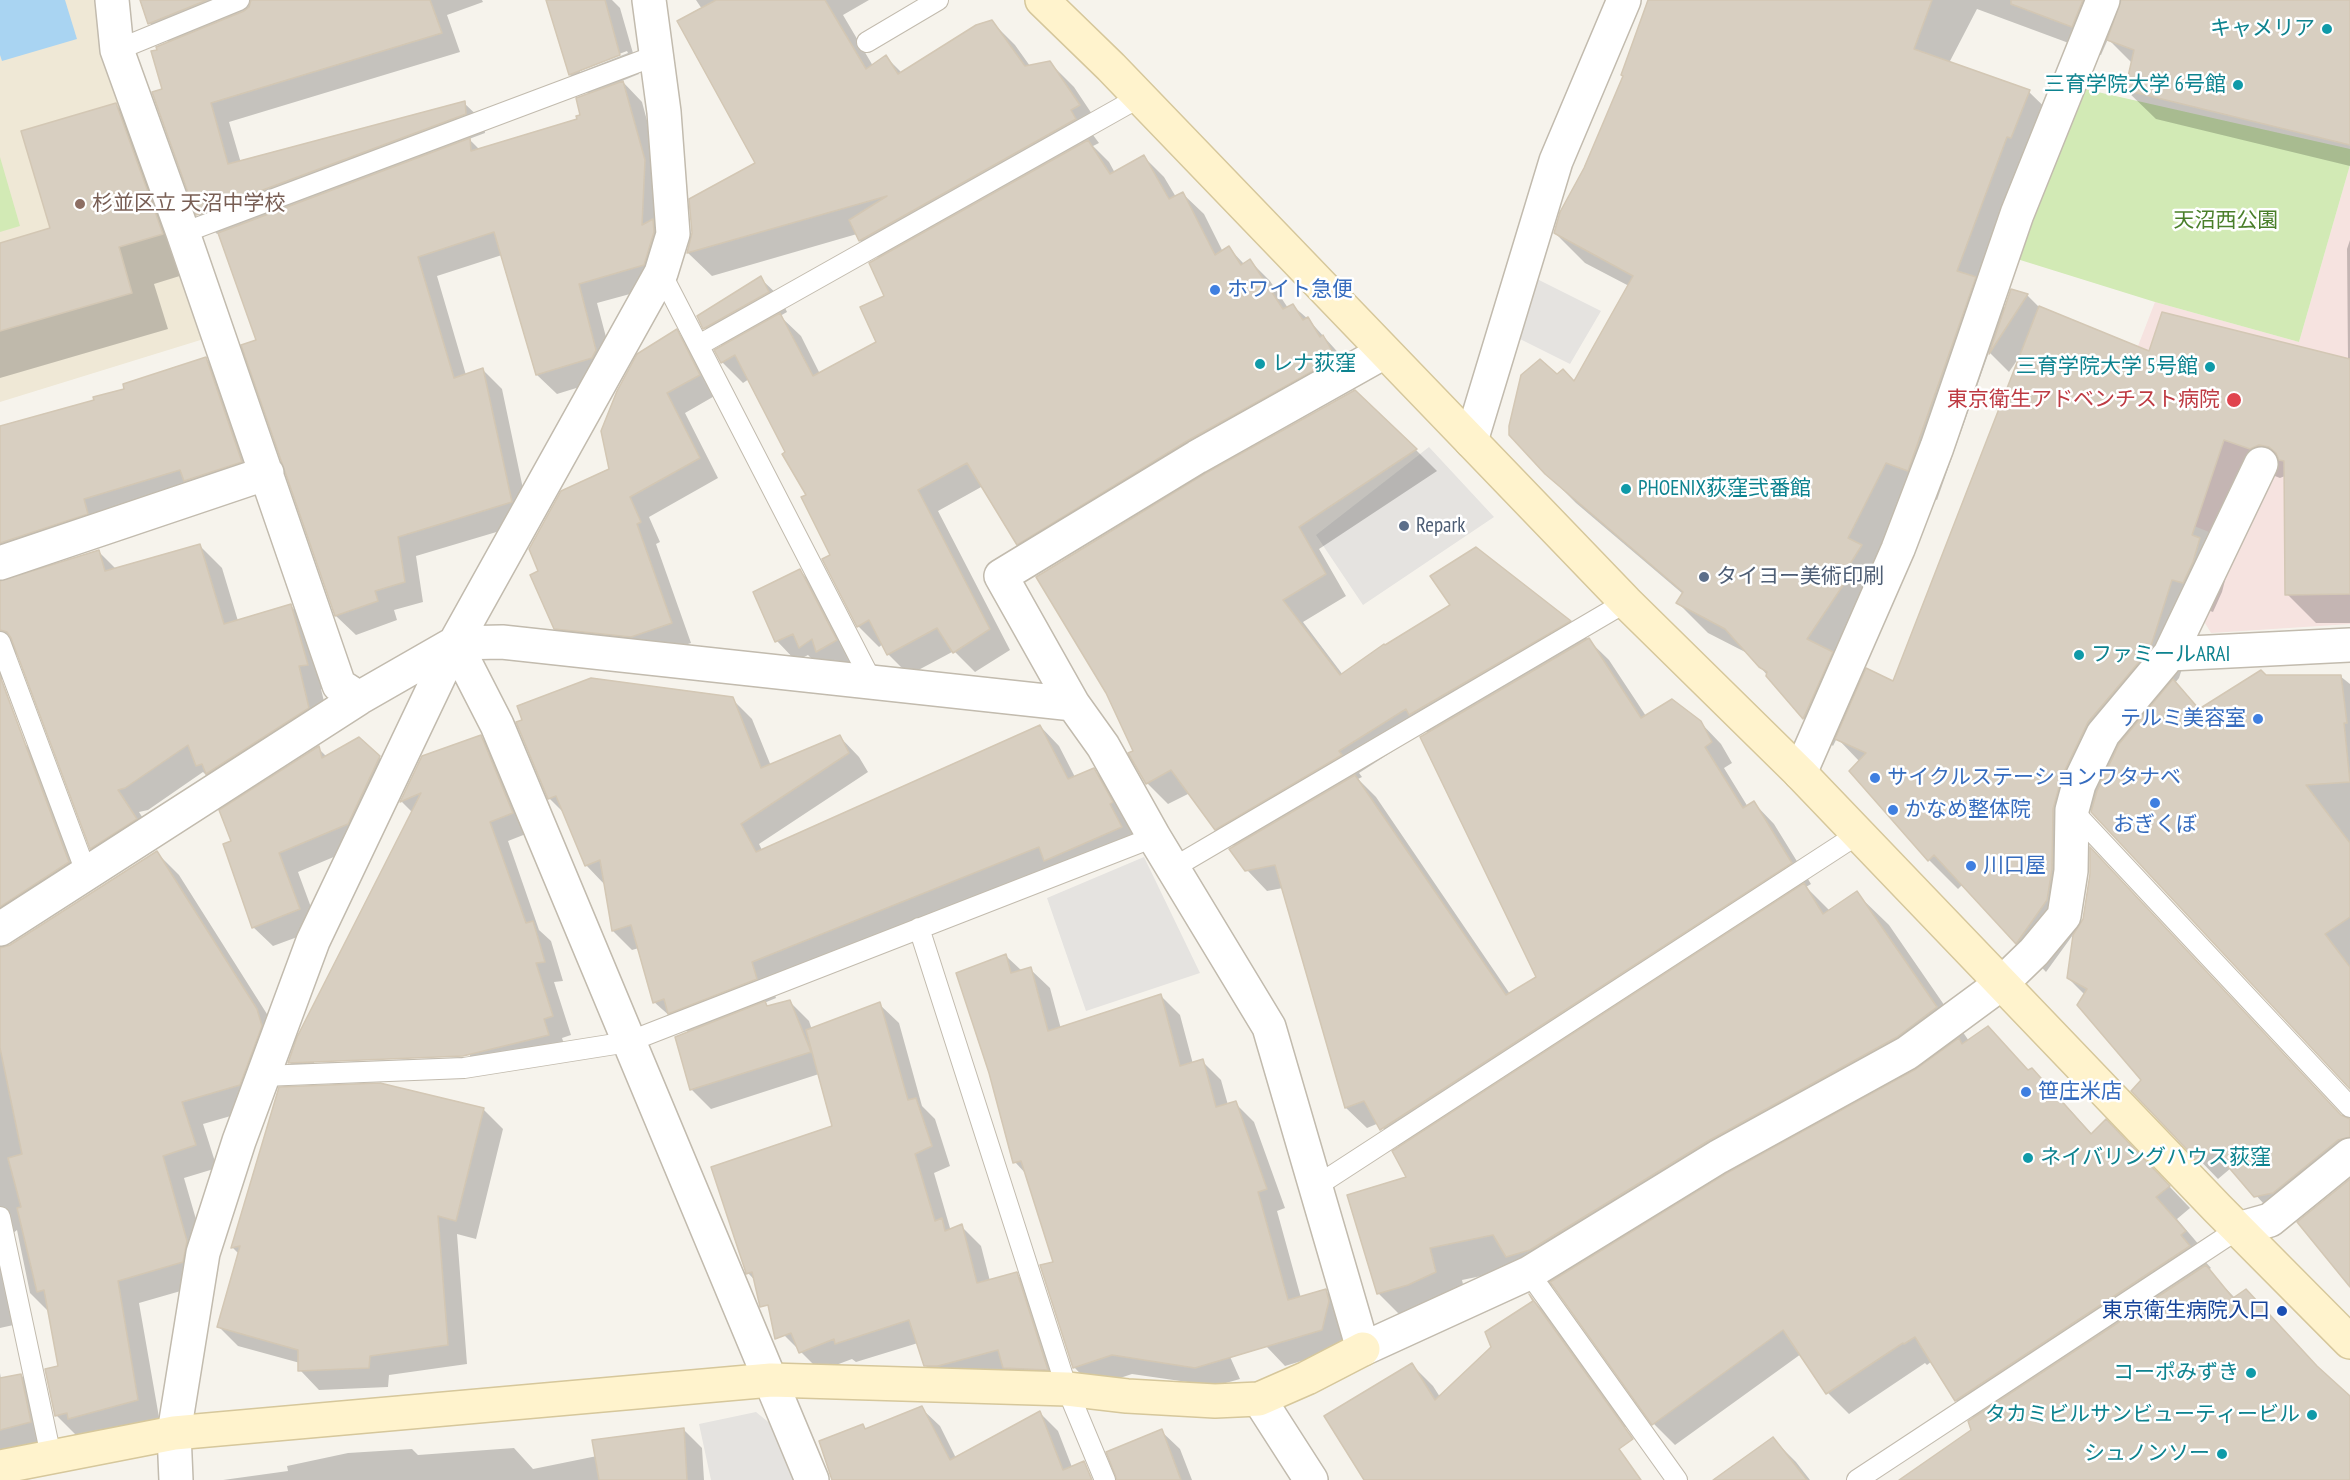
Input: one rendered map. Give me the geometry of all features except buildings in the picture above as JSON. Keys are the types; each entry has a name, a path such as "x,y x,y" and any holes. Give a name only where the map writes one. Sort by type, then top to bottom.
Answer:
{"street":[{"path":"112,0 117,50 267,473 339,685 359,698"},
{"path":"176,1480 174,1433 203,1253 239,1141 313,941 455,643 661,273 673,234 664,112 649,0"},
{"path":"1042,0 1626,602 1800,773 2238,1229 2350,1342"},
{"path":"1471,441 1556,161 1624,0"},
{"path":"1800,773 1898,549 1937,447 2017,214 2103,0"},
{"path":"1363,1349 1269,1027 1154,837 1103,746 1073,704 1001,576 1197,458 1384,352"},
{"path":"0,1467 174,1433 771,1380 1067,1389 1127,1396 1215,1401 1259,1399 1307,1378 1363,1349 1529,1273 1718,1157 1906,1053 2002,983 2034,952 2064,916 2071,871 2072,810 2079,784 2103,734 2170,654 2261,464"},
{"path":"0,563 267,473"},
{"path":"0,929 359,698 455,643 502,642 871,680 1073,704"},
{"path":"455,643 496,725 812,1480"},
{"path":"2170,654 2350,645"},
{"path":"2238,1229 2271,1220 2350,1155"},
{"path":"1259,1399 1311,1480"}],"lane":[{"path":"117,50 239,0"},
{"path":"867,42 938,0"},
{"path":"183,233 657,55"},
{"path":"699,345 1138,98"},
{"path":"661,273 871,680"},
{"path":"1173,868 1626,602"},
{"path":"0,642 86,872"},
{"path":"2072,810 2350,1107"},
{"path":"1315,1187 1858,834"},
{"path":"263,1076 464,1068 628,1042 1154,837"},
{"path":"919,928 1067,1389 1105,1480"},
{"path":"0,1217 51,1456"},
{"path":"1857,1480 2238,1229"},
{"path":"1529,1273 1677,1480"}],"shaded area":[{"name":"杉並区立 天沼中学校","path":"0,0 99,0 207,338 0,402"},
{"name":"東京衛生アドベンチスト病院","path":"2350,165 2350,624 2211,633 2202,618 2214,534 2085,483 2155,302 2299,342"},
{"path":"1533,277 1601,311 1570,364 1514,336"},
{"name":"Repark","path":"1429,447 1494,517 1363,605 1316,535"},
{"path":"1144,857 1200,973 1086,1011 1047,898"},
{"path":"756,1412 783,1434 793,1480 711,1480 699,1424"}],"green space":[{"name":"天沼西公園","path":"2080,88 2350,149 2350,165 2299,342 2155,302 2017,259"},
{"path":"0,157 20,226 0,232"}],"water":[{"path":"0,0 65,0 77,39 2,61 0,55"}],"place":[{"name":"キャメリア","path":"2327,29"},
{"name":"三育学院大学 6号館","path":"2238,85"},
{"name":"杉並区立 天沼中学校","path":"80,204"},
{"name":"ホワイト急便","path":"1215,290"},
{"name":"レナ荻窪","path":"1260,364"},
{"name":"三育学院大学 5号館","path":"2210,367"},
{"name":"東京衛生アドベンチスト病院","path":"2234,400"},
{"name":"PHOENIX荻窪弐番館","path":"1626,489"},
{"name":"Repark","path":"1404,526"},
{"name":"タイヨー美術印刷","path":"1704,577"},
{"name":"ファミールARAI","path":"2079,655"},
{"name":"テルミ美容室","path":"2258,719"},
{"name":"サイクルステーションワタナベ","path":"1875,778"},
{"name":"おぎくぼ","path":"2155,803"},
{"name":"かなめ整体院","path":"1893,810"},
{"name":"川口屋","path":"1971,866"},
{"name":"笹庄米店","path":"2026,1092"},
{"name":"ネイバリングハウス荻窪","path":"2028,1158"},
{"name":"東京衛生病院入口","path":"2282,1311"},
{"name":"コーポみずき","path":"2251,1373"},
{"name":"タカミビルサンビューティービル","path":"2312,1415"},
{"name":"シュノンソー","path":"2222,1454"}]}
